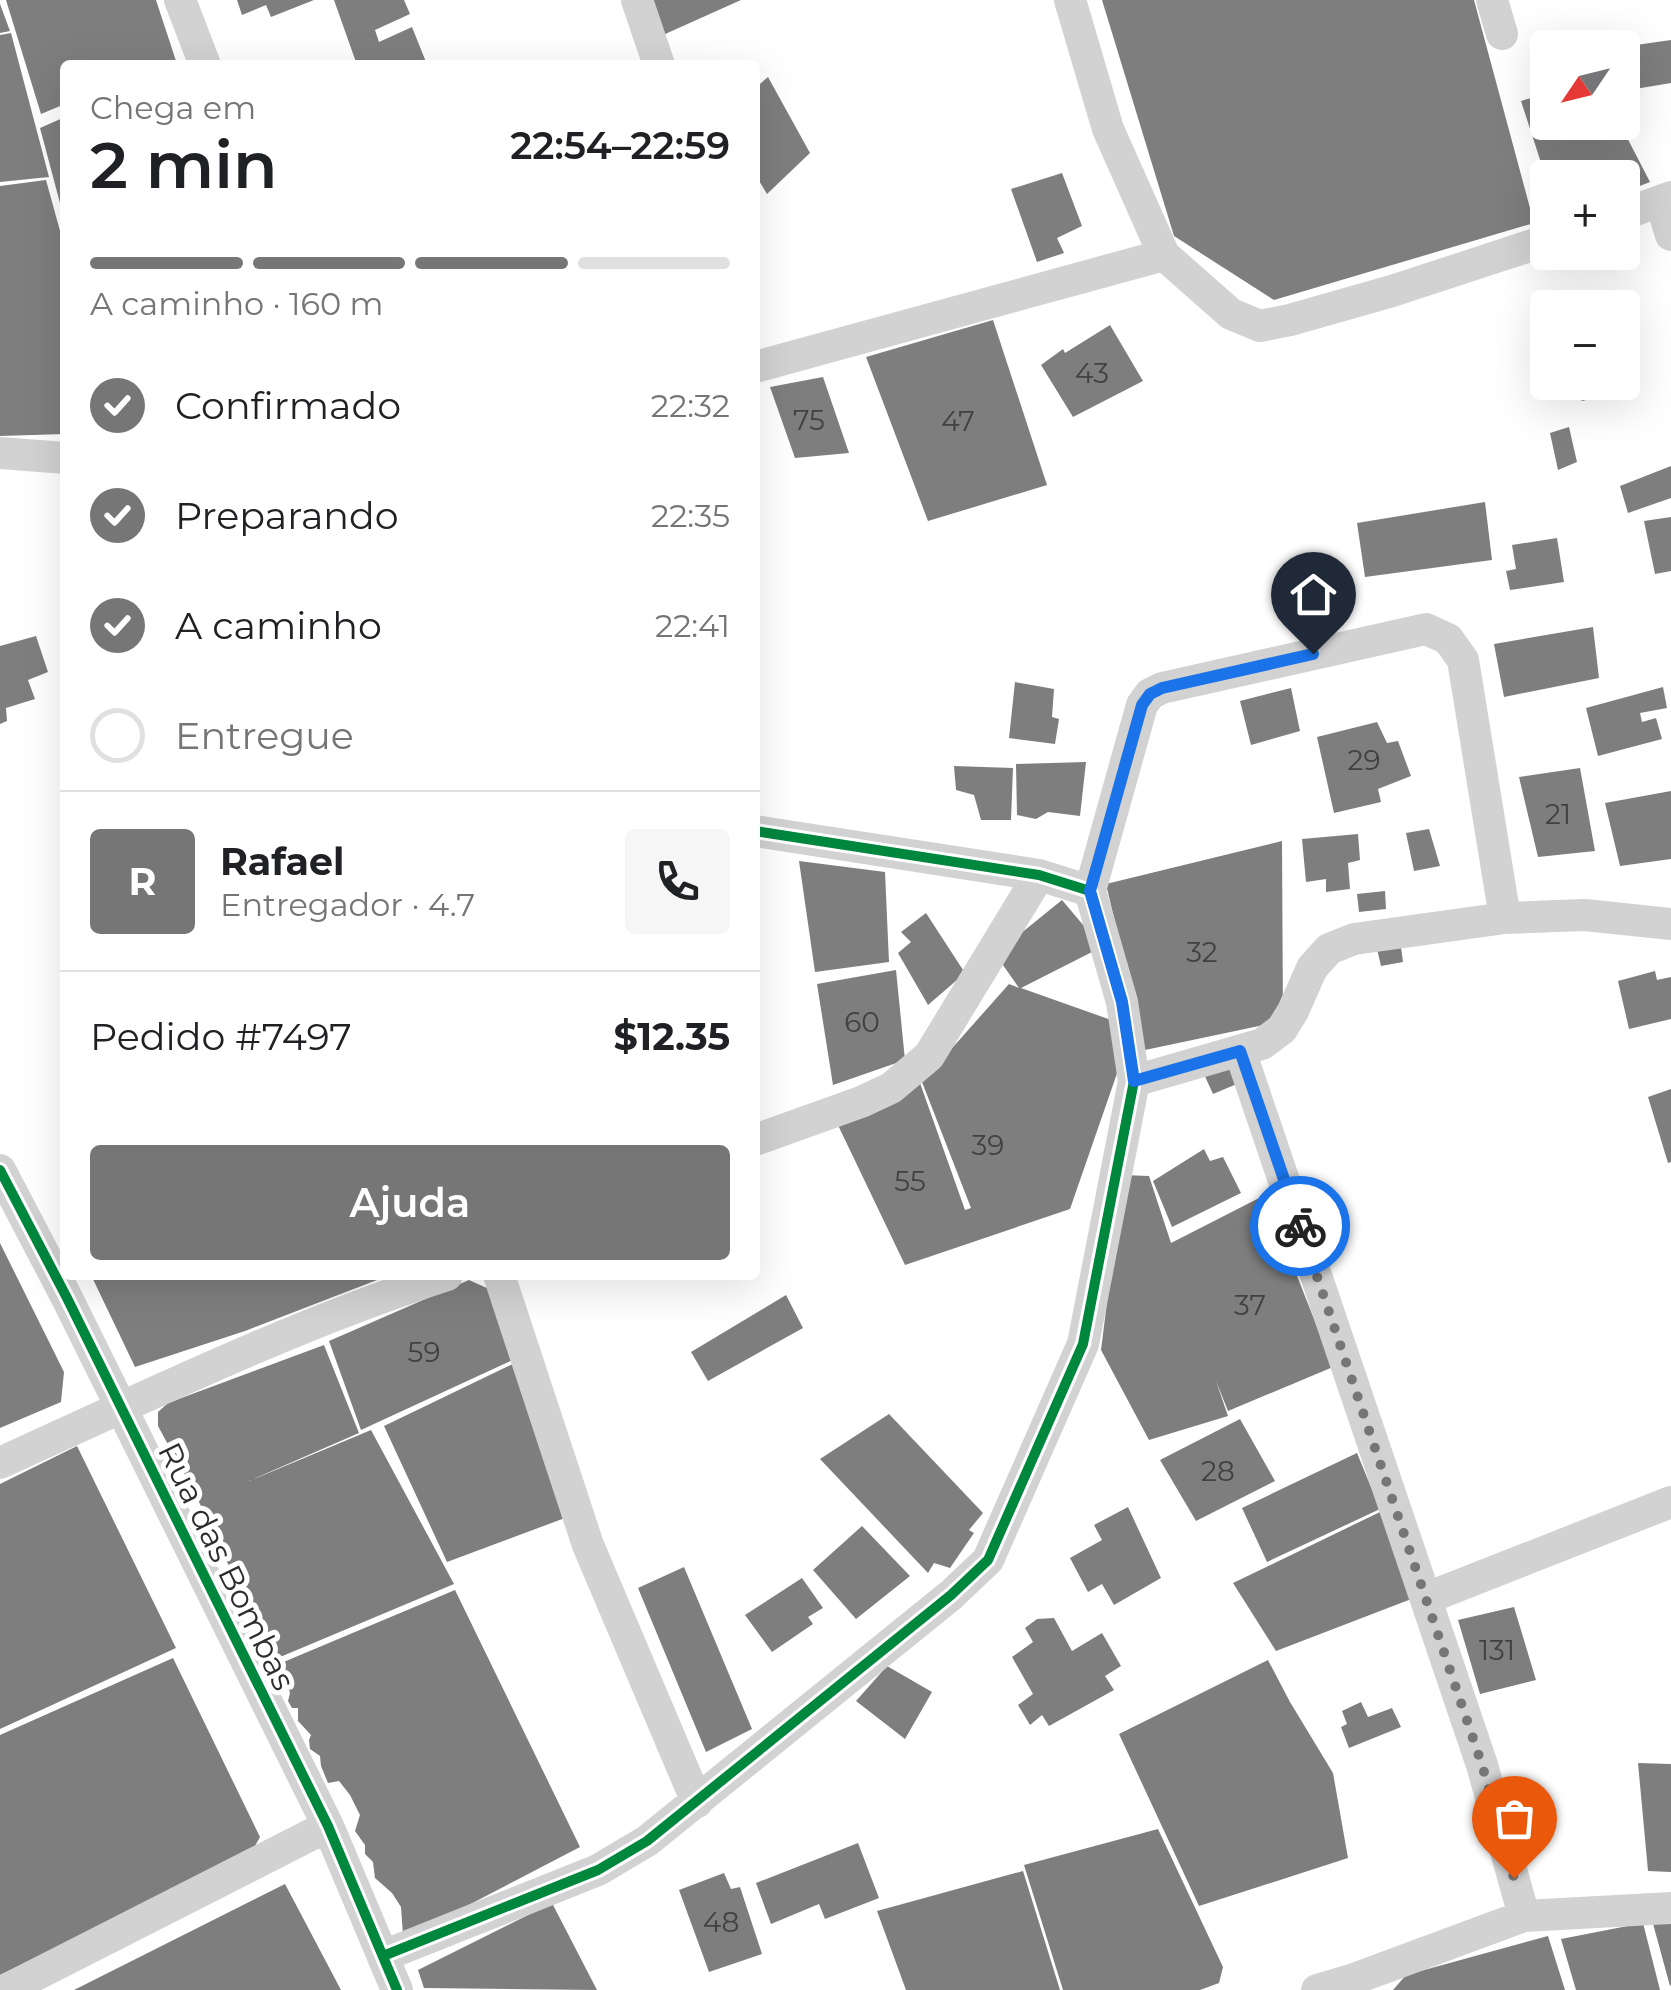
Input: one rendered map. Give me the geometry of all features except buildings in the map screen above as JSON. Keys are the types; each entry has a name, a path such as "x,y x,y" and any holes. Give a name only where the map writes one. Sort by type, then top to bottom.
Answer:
{"street":[{"path":"180,0 203,60"},
{"path":"637,0 657,60"},
{"path":"1070,0 1108,130 1164,255 1230,314 1260,326 1290,320 1530,246"},
{"path":"1492,0 1502,34"},
{"path":"1640,209 1666,200 1671,234"},
{"path":"760,359 1164,255"},
{"path":"0,452 60,458"},
{"path":"383,1956 598,1870 647,1840 896,1640 988,1560 1082,1344 1134,1081 1122,1002 1090,891 1142,705 1150,694 1162,688 1426,629 1448,640 1462,660 1504,918"},
{"path":"760,832 1039,875 1090,891"},
{"path":"760,1138 891,1088 930,1056 1039,875"},
{"path":"1134,1081 1262,1044 1282,1030 1312,968 1328,949 1354,939 1504,918 1585,915 1671,924"},
{"path":"1240,1051 1482,1765 1524,1916"},
{"name":"Rua das Bombas","path":"0,1170 328,1826 397,1990"},
{"path":"0,1463 324,1318 433,1280"},
{"path":"501,1280 588,1545 697,1802"},
{"path":"1426,1598 1671,1502"},
{"path":"6,1990 328,1826"},
{"path":"1317,1990 1355,1984 1524,1916 1671,1908"}],"cycle path":[{"path":"383,1956 598,1870 647,1841 951,1595 988,1560 1083,1344 1134,1081 1122,1002 1090,891 1039,875 760,832"},
{"path":"0,1170 328,1826 397,1990"}],"way so far":[{"path":"1300,1226 1430,1606 1514,1878"}],"route":[{"path":"1300,1226 1240,1051 1134,1081 1122,1002 1090,891 1142,705 1150,694 1313,654"}]}
